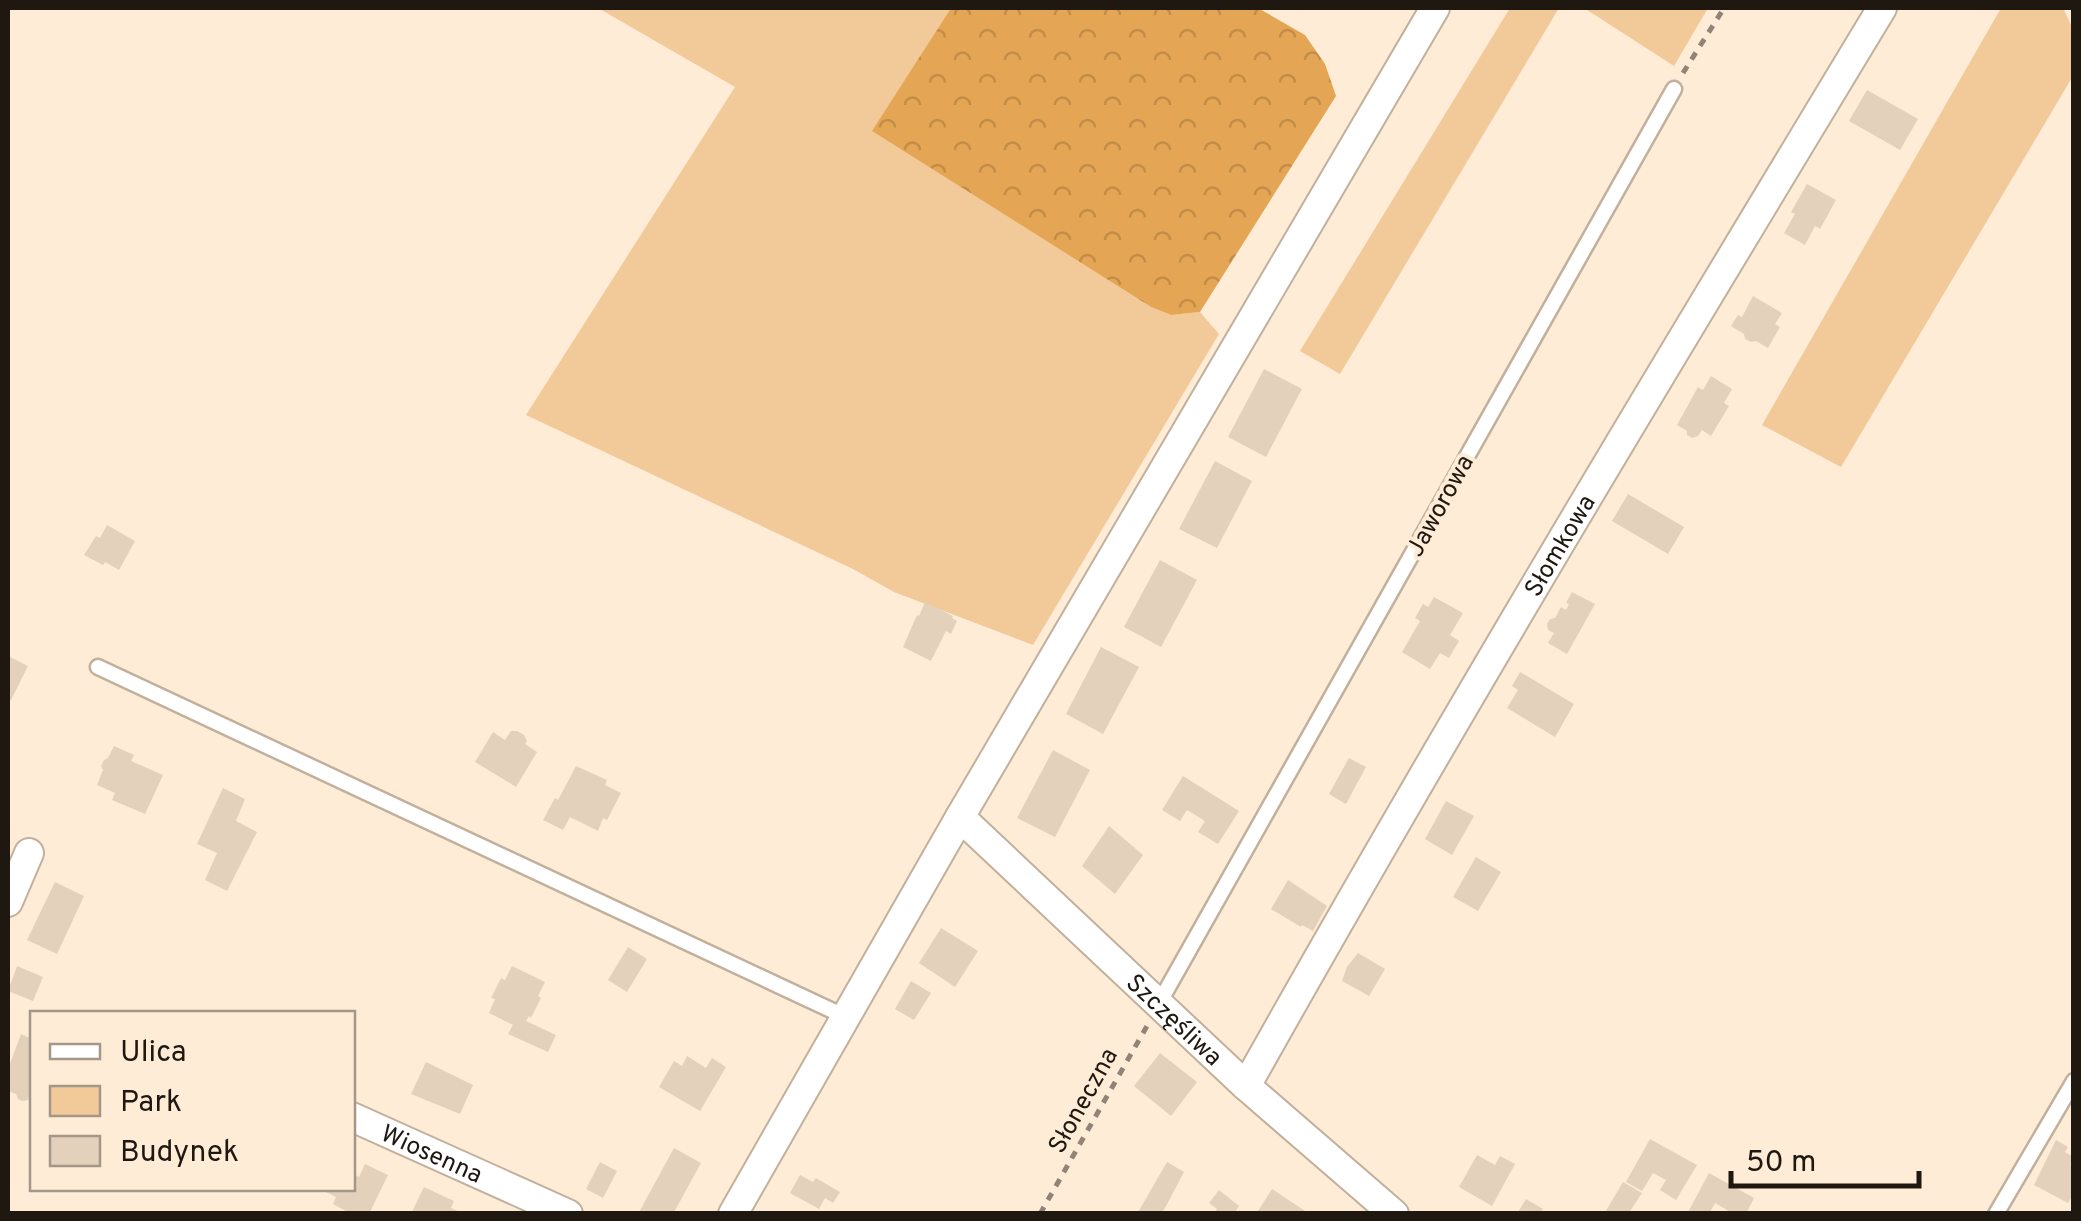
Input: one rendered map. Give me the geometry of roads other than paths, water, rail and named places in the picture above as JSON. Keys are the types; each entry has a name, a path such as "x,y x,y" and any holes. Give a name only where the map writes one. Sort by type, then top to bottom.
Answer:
{"street":[{"path":"734,1214 960,817 1435,8"},
{"name":"Słomkowa","path":"1246,1086 1398,817 1882,8"},
{"name":"Szczęśliwa","path":"960,817 1158,1006 1394,1214"},
{"path":"8,902 29,853"},
{"name":"Wiosenna","path":"355,1118 568,1214"}],"lane":[{"name":"Jaworowa","path":"1158,1006 1674,89"},
{"path":"98,667 846,1017"},
{"path":"1996,1214 2074,1081"}]}
